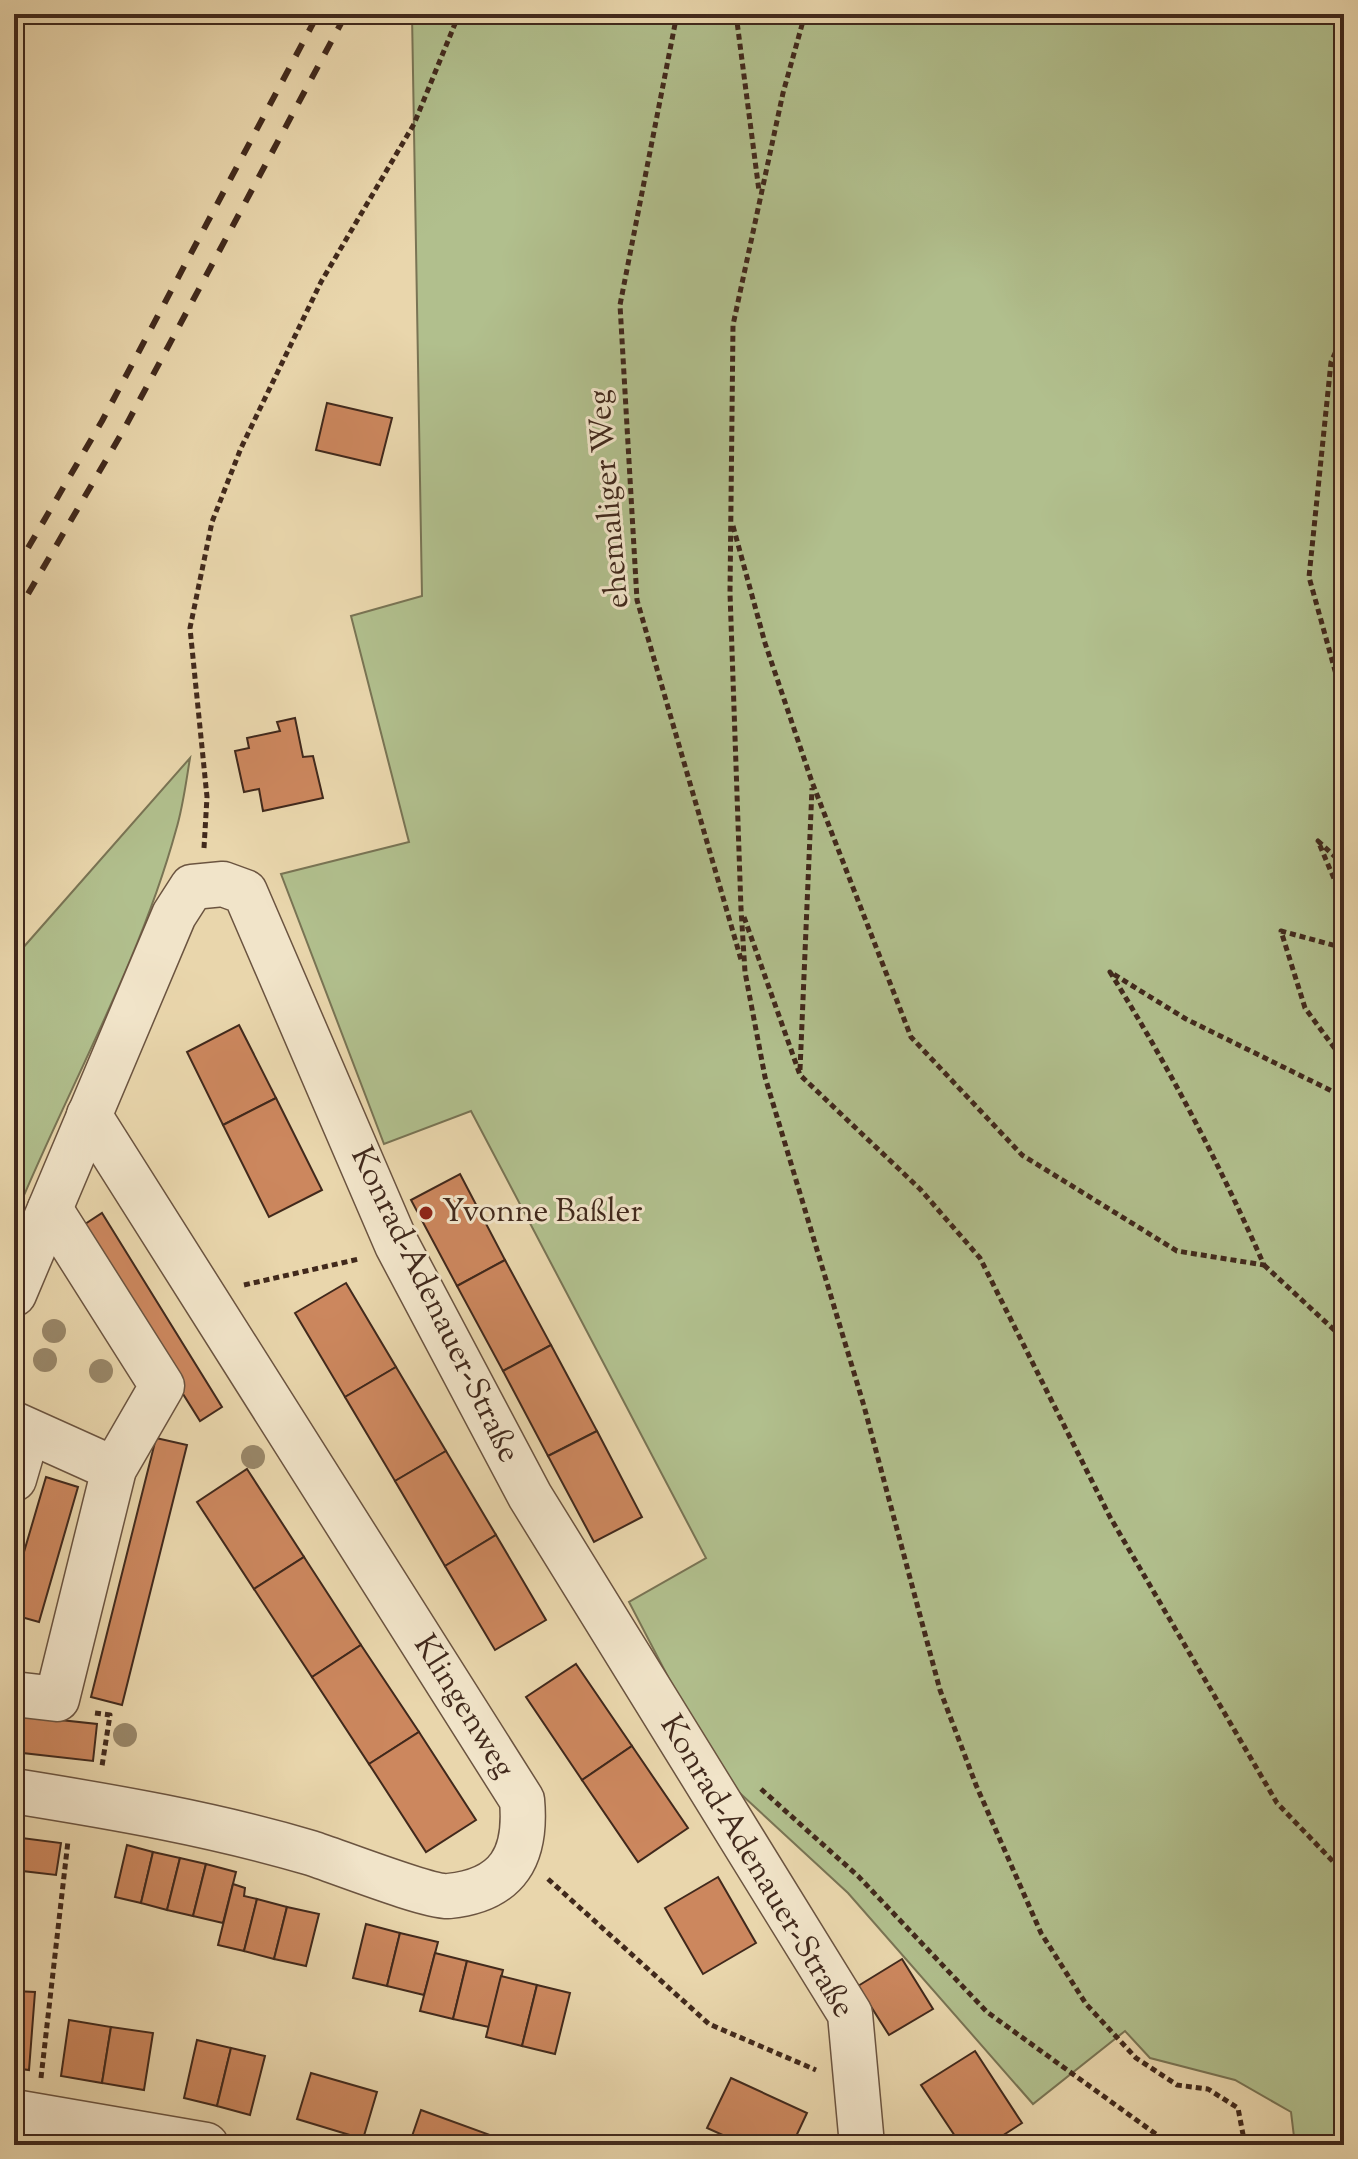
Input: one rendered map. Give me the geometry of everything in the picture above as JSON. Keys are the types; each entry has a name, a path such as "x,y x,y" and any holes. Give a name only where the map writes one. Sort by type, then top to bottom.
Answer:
{"street":[{"name":"Konrad-Adenauer-Straße","path":"183,901 223,884 245,892 386,1221 530,1496 850,2014 862,2145"},
{"path":"14,1294 183,901"},
{"name":"Klingenweg","path":"89,1115 522,1800 525,1829 520,1854"},
{"path":"14,1694 57,1699 114,1469 162,1386 50,1209"},
{"path":"14,1479 21,1428 114,1469"},
{"path":"14,1791 165,1815 310,1853 447,1896 492,1884 520,1854"},
{"path":"14,2112 206,2145"}],"path":[{"path":"78,14 92,14"},
{"path":"183,901 204,849 207,797 190,628 212,522 241,448 321,282 414,124 459,14"},
{"name":"ehemaliger Weg","path":"677,14 620,305 637,600 745,972"},
{"path":"736,14 760,196"},
{"path":"805,14 760,196 733,325 730,593 741,909 745,972 769,1092 864,1406 940,1690 976,1785 1041,1933 1086,2004 1136,2058 1177,2085 1208,2089 1238,2108 1245,2145"},
{"path":"1344,334 1331,362 1309,577 1344,703"},
{"path":"732,520 765,643 812,782 911,1037 1022,1155 1177,1251 1264,1265"},
{"path":"800,1075 812,782"},
{"path":"1344,865 1318,841 1344,902"},
{"path":"741,909 800,1075 920,1189 980,1258 1110,1517 1277,1803 1344,1873"},
{"path":"1344,948 1281,931 1305,1008 1344,1061"},
{"path":"1344,1097 1186,1019 1110,972 1167,1064 1225,1175 1264,1265 1344,1339"},
{"path":"202,1294 359,1260 350,1234 386,1221"},
{"path":"759,1787 858,1876 987,2012 1171,2145"},
{"path":"45,2043 73,1800"},
{"path":"520,1854 709,2024 859,2089"}],"green space":[{"path":"412,14 1344,14 1344,2145 1295,2145 1291,2112 1235,2080 1150,2058 1125,2031 1033,2104 848,1893 718,1773 629,1602 706,1558 471,1111 384,1144 281,874 409,842 351,616 422,596"},
{"path":"190,758 178,821 143,930 14,1219 14,958"}],"building":[{"path":"327,403 392,418 380,465 316,450"},
{"path":"295,718 303,757 313,756 323,798 263,811 259,789 244,792 235,751 249,748 247,738 280,731 277,722"},
{"path":"239,1025 276,1098 223,1125 187,1052"},
{"path":"276,1098 322,1190 269,1217 223,1125"},
{"path":"460,1174 505,1260 457,1286 411,1200"},
{"path":"102,1213 222,1407 200,1421 79,1228"},
{"path":"505,1260 551,1345 503,1371 457,1286"},
{"path":"346,1283 396,1367 345,1397 295,1313"},
{"path":"551,1345 597,1431 548,1456 503,1371"},
{"path":"396,1367 446,1451 395,1481 345,1397"},
{"path":"597,1431 642,1517 594,1542 548,1456"},
{"path":"156,1438 187,1445 122,1705 91,1697"},
{"path":"446,1451 496,1535 445,1566 395,1481"},
{"path":"247,1469 304,1557 254,1589 197,1502"},
{"path":"46,1477 78,1487 39,1622 14,1615 14,1586"},
{"path":"496,1535 546,1620 495,1650 445,1566"},
{"path":"304,1557 361,1645 312,1677 254,1589"},
{"path":"14,1615 22,1617 14,1646"},
{"path":"361,1645 419,1732 369,1764 312,1677"},
{"path":"576,1664 632,1746 582,1780 526,1697"},
{"path":"14,1715 97,1724 93,1761 14,1752"},
{"path":"419,1732 476,1820 426,1852 369,1764"},
{"path":"632,1746 688,1828 638,1862 582,1780"},
{"path":"14,1837 61,1843 56,1875 14,1870"},
{"path":"127,1845 153,1852 141,1903 115,1897"},
{"path":"153,1852 180,1858 167,1910 141,1903"},
{"path":"180,1858 206,1864 193,1916 167,1910"},
{"path":"206,1864 236,1872 223,1923 193,1916"},
{"path":"718,1877 756,1943 703,1974 665,1908"},
{"path":"233,1884 245,1888 244,1896 257,1899 244,1951 218,1945"},
{"path":"257,1899 287,1907 274,1959 244,1951"},
{"path":"287,1907 319,1914 306,1966 274,1959"},
{"path":"366,1924 400,1933 387,1986 353,1978"},
{"path":"400,1933 438,1942 424,1995 387,1986"},
{"path":"435,1953 467,1961 453,2019 420,2011"},
{"path":"902,1959 933,2009 889,2035 858,1986"},
{"path":"467,1961 503,1970 489,2027 453,2019"},
{"path":"501,1976 537,1985 522,2046 486,2037"},
{"path":"537,1985 570,1993 555,2054 522,2046"},
{"path":"14,1991 35,1992 29,2070 14,2068"},
{"path":"69,2020 111,2027 102,2083 61,2076"},
{"path":"111,2027 153,2033 144,2090 102,2083"},
{"path":"197,2040 231,2048 217,2106 184,2098"},
{"path":"231,2048 265,2056 250,2115 217,2106"},
{"path":"975,2051 1022,2123 988,2145 961,2145 921,2085"},
{"path":"311,2073 377,2092 363,2139 297,2119"},
{"path":"731,2078 807,2113 792,2145 745,2145 707,2128"},
{"path":"421,2110 490,2135 486,2145 409,2145"}],"railway":[{"path":"14,572 102,421 318,14"},
{"path":"14,618 123,431 346,14"}],"place":[{"name":"Yvonne Baßler","path":"426,1213"}]}
